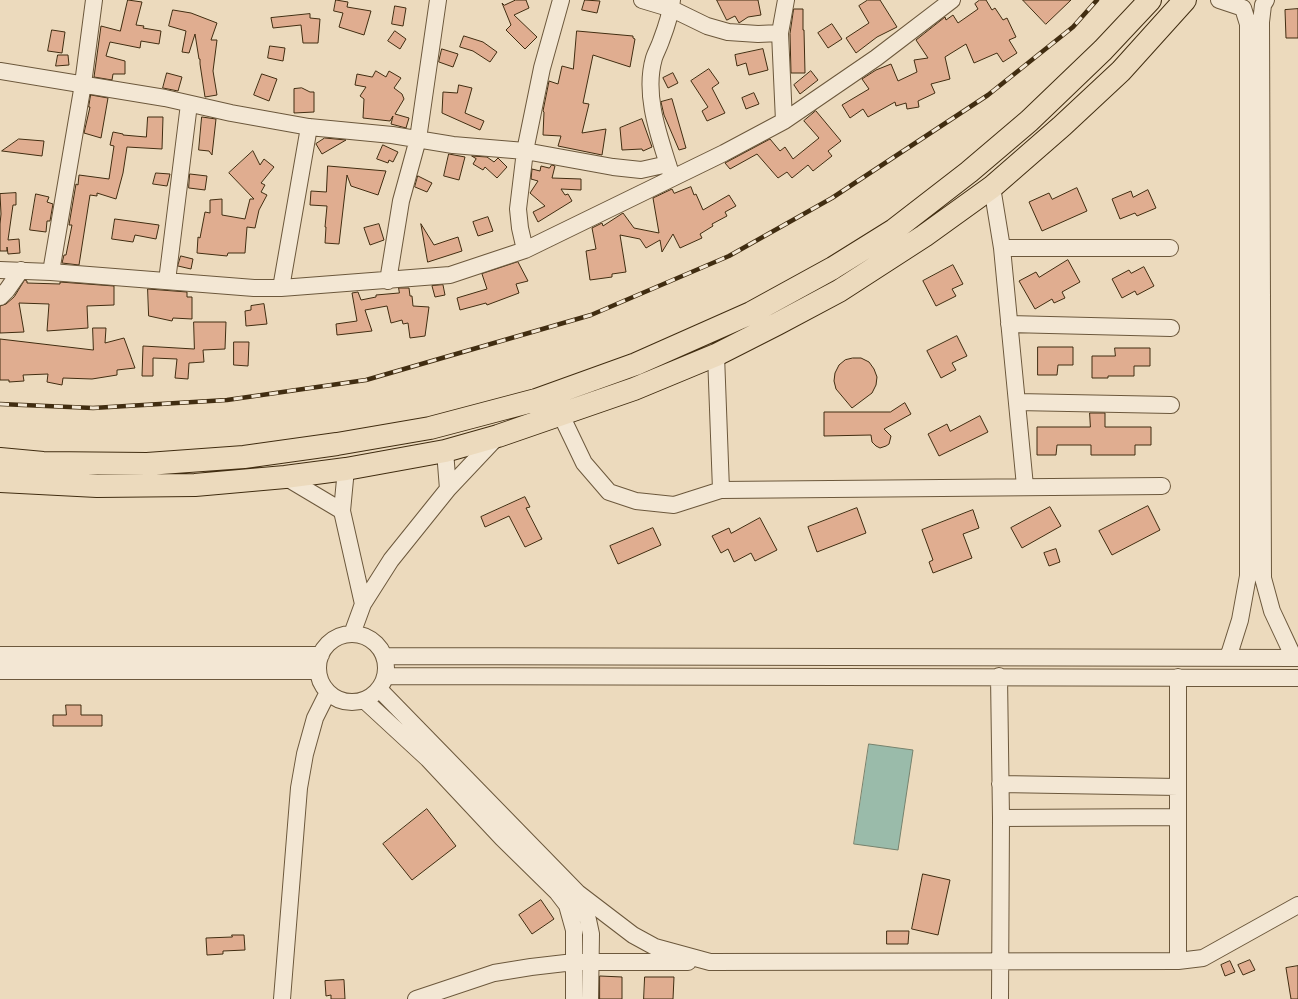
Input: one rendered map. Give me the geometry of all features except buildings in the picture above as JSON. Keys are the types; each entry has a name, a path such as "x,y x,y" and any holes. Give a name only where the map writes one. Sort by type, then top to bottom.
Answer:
{"highway":[{"path":"0,459 42,463 147,464 244,457 337,444 430,428 528,402 636,364 751,313 833,268 894,230 969,172 1029,121 1103,50 1150,0"},
{"path":"0,481 97,486 195,485 285,477 346,469 445,451 498,436 634,389 716,355 839,291 924,236 992,187 1062,126 1121,70 1185,0"}],"street":[{"path":"51,272 83,84 94,0"},
{"path":"388,281 401,200 418,139 438,0"},
{"path":"525,250 520,228 518,209 525,151 542,68 561,0"},
{"path":"642,0 672,5 707,26 728,32 758,34 780,33"},
{"path":"784,121 780,33 786,0"},
{"path":"0,270 51,272 254,288 281,288 388,281 450,275 525,250 614,206 670,171 784,121 876,58 934,5 952,0"},
{"path":"1219,0 1257,7 1265,3"},
{"path":"1228,658 1240,620 1248,576 1255,480 1261,22 1265,3"},
{"path":"384,656 1296,658 1272,611 1263,578 1255,480 1248,24 1242,4"},
{"path":"670,171 653,106 650,80 654,58 662,40 672,5"},
{"path":"0,71 165,98 231,113 309,127 392,135 452,145 525,151 620,168 670,171"},
{"path":"167,281 189,104"},
{"path":"281,288 309,127"},
{"path":"992,187 1002,248 1025,486"},
{"path":"1002,248 1170,248"},
{"path":"0,298 21,270"},
{"path":"1009,324 1171,328"},
{"path":"716,355 721,490"},
{"path":"1017,402 1171,405"},
{"path":"561,415 584,463 609,492 636,502 674,505 721,490 1025,486 1162,486"},
{"path":"352,634 363,604 391,560 448,489 498,436"},
{"path":"445,451 448,489"},
{"path":"346,469 342,511 363,604"},
{"path":"285,477 342,511"},
{"path":"352,634 371,640 379,647 384,656 386,666 382,683 372,696 364,700 354,702 335,698 328,692 321,682 318,671 318,663 321,655 333,640 342,636 352,634"},
{"path":"0,655 321,655"},
{"path":"0,671 318,671"},
{"path":"382,683 999,676 1298,678"},
{"path":"999,676 1001,818 1000,999"},
{"path":"1178,677 1178,961"},
{"path":"382,683 578,893 633,935 655,947 710,962"},
{"path":"282,999 299,788 305,754 315,718 328,692"},
{"path":"364,700 428,759 502,838 557,892 567,904 574,930 574,999"},
{"path":"1000,784 1178,787"},
{"path":"1001,818 1178,818"},
{"path":"578,893 592,934 590,999"},
{"path":"416,999 438,995 494,973 574,962 1178,961 1203,958 1298,905"}],"shaded area":[{"path":"869,744 913,750 898,850 854,844"}],"railway":[{"path":"0,404 93,408 227,400 366,380 591,315 729,256 832,198 988,95 1073,27 1097,0"}]}
